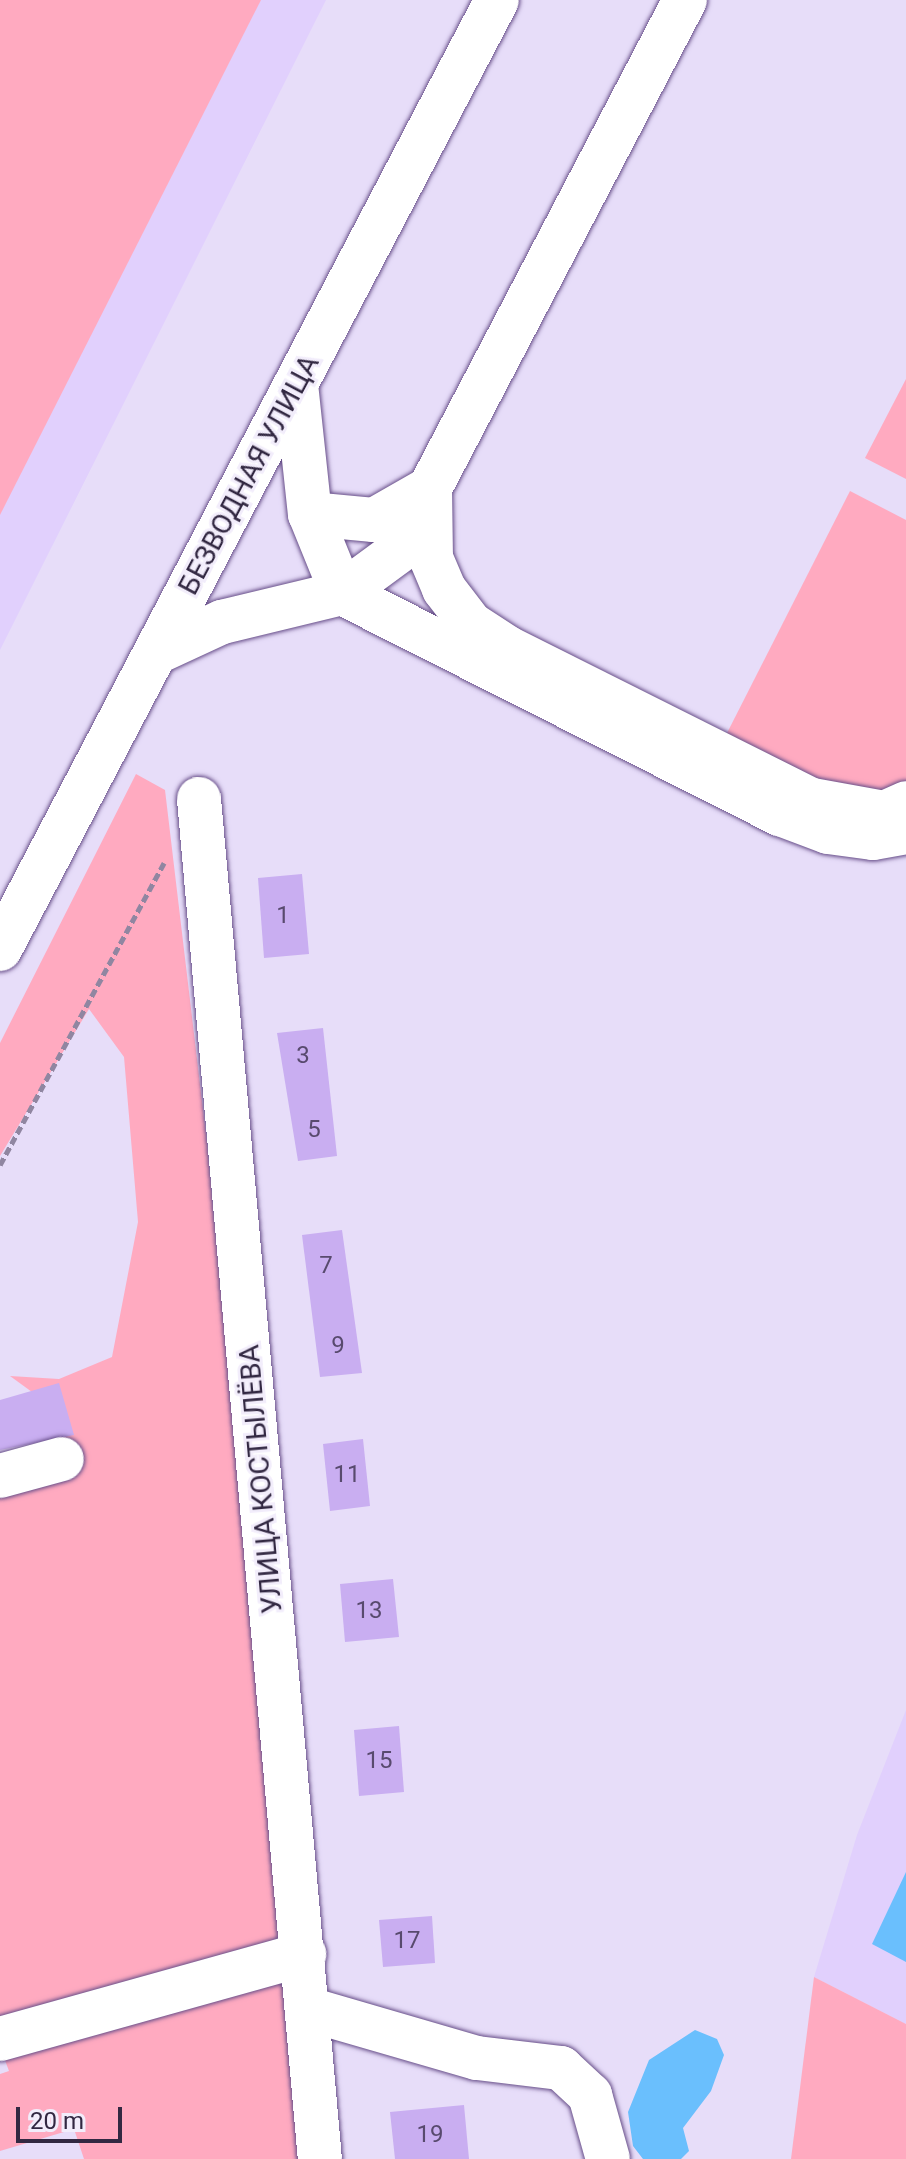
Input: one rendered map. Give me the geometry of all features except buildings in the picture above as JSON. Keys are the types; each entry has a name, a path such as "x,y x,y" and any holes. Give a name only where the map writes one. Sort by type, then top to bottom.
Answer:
{"main road":[{"name":"БЕЗВОДНАЯ УЛИЦА","path":"0,949 497,0"},
{"path":"157,652 222,622 342,593 430,508 685,0"},
{"path":"296,384 310,514 342,593 780,814 858,836 906,832"},
{"path":"310,514 374,520 430,508"},
{"path":"430,508 444,589 471,624 508,648 812,800 884,813 906,803"},
{"name":"УЛИЦА КОСТЫЛЁВА","path":"199,799 320,2159"},
{"path":"0,1476 62,1459"},
{"path":"0,2039 304,1954"},
{"path":"308,2009 477,2058 561,2068 590,2095 608,2159"}],"path":[{"path":"0,1165 168,856"}],"shaded area":[{"path":"0,0 326,0 0,650"},
{"path":"0,0 261,0 0,515"},
{"path":"906,379 906,479 865,458"},
{"path":"850,491 906,520 906,790 858,801 725,737"},
{"path":"136,774 165,790 207,1143 301,2159 84,2159 74,2129 0,2151 0,2074 9,2071 0,2047 0,1495 57,1481 54,1408 10,1376 59,1379 112,1357 138,1222 124,1057 89,1009 0,1156 0,1043"},
{"path":"906,1710 906,2024 814,1977 857,1835"},
{"path":"814,1977 906,2024 906,2159 791,2159"}],"water":[{"path":"906,1872 906,1962 872,1944"},
{"path":"695,2030 717,2039 724,2055 711,2091 683,2128 689,2151 681,2159 643,2159 633,2146 628,2112 649,2060"}]}
